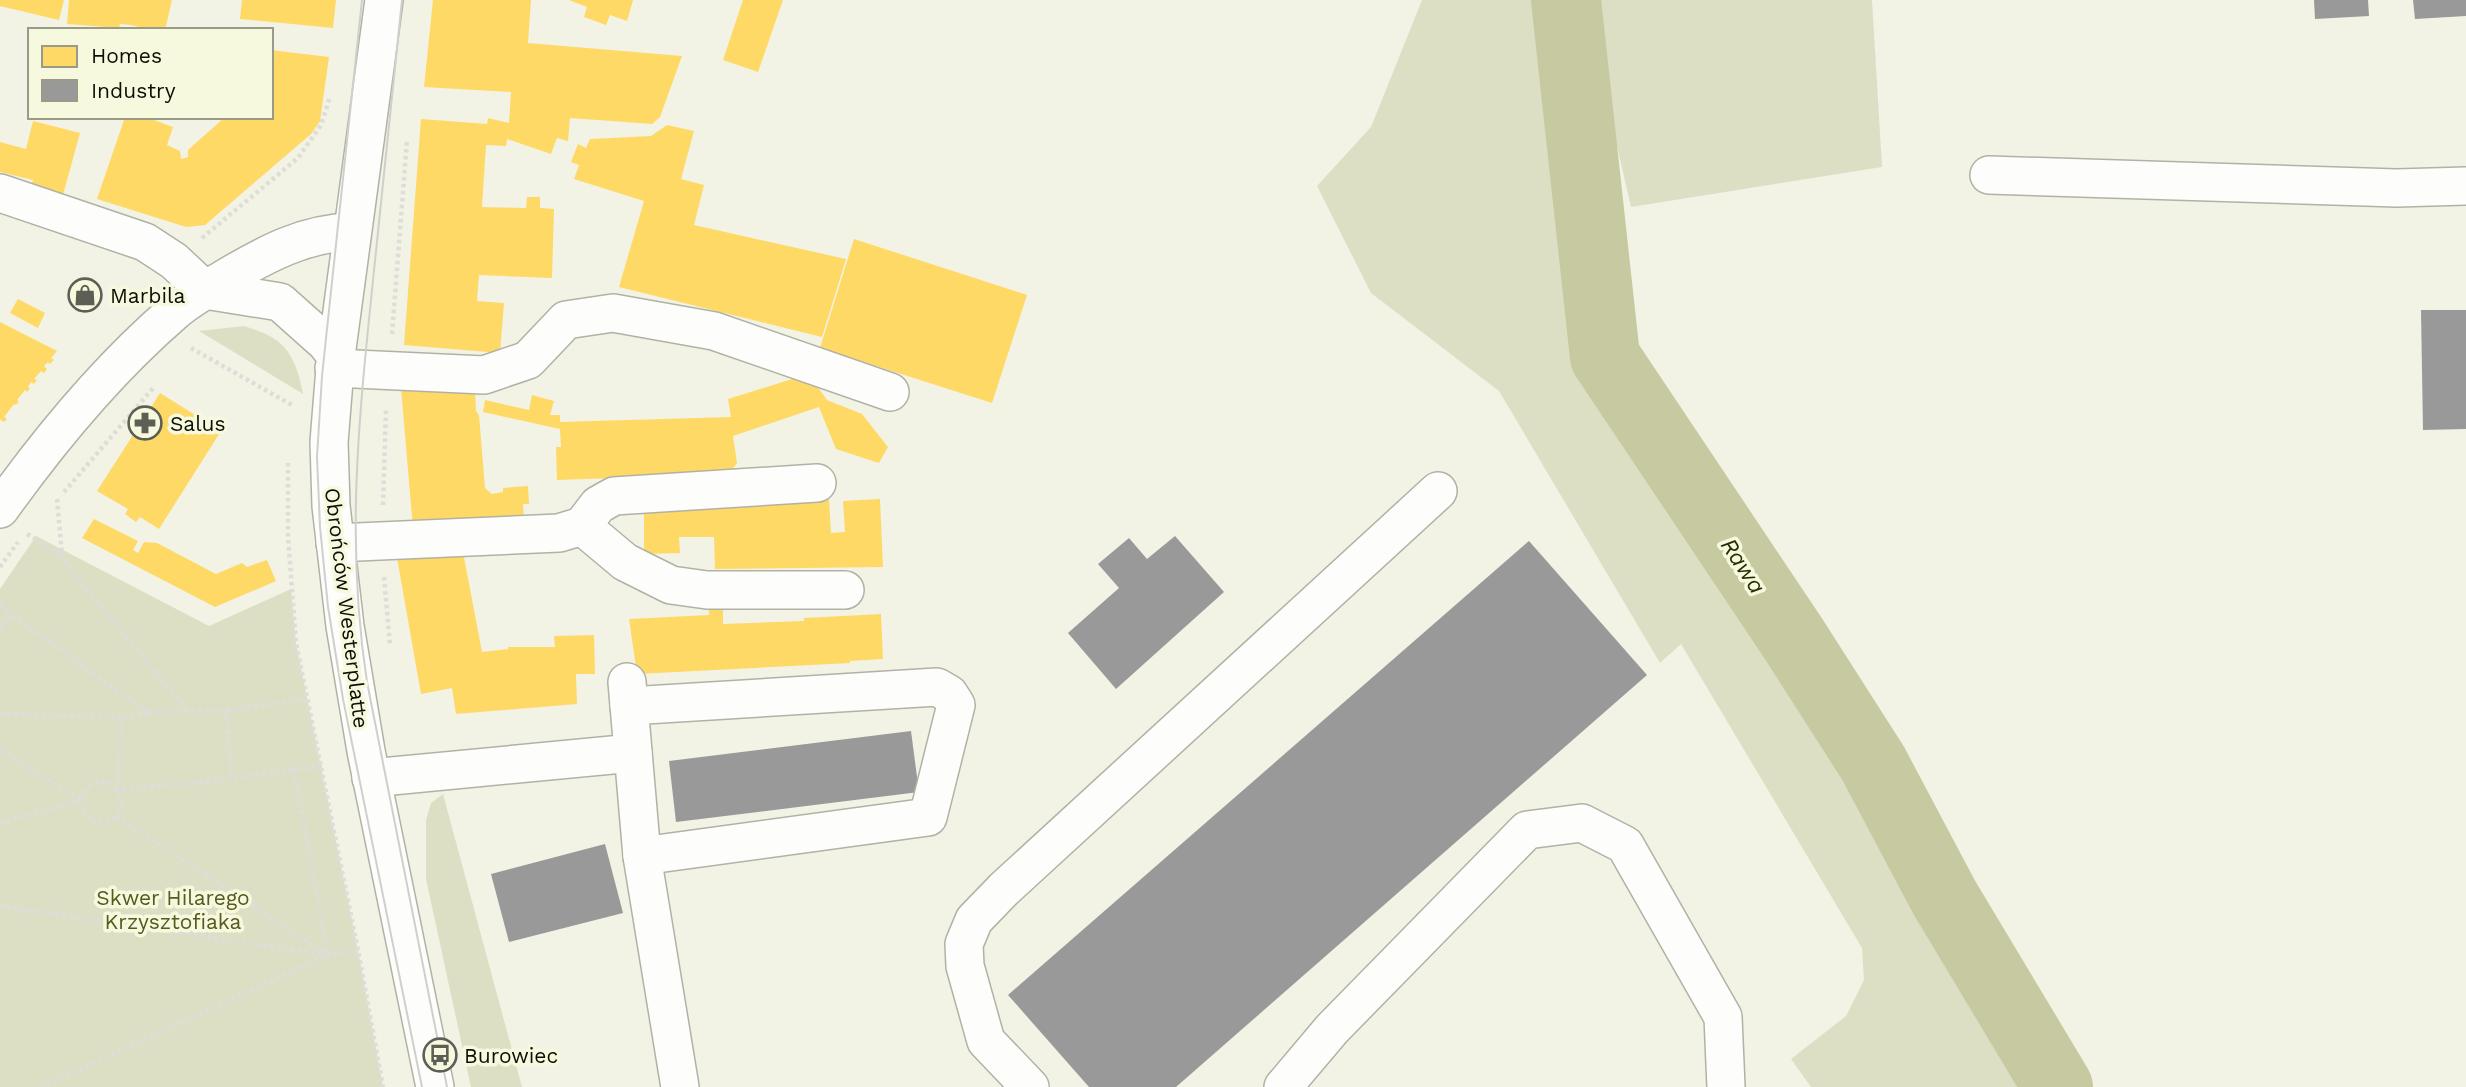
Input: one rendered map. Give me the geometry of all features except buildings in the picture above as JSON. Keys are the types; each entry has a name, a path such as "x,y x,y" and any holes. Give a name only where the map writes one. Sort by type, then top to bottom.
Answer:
{"street":[{"name":"Obrońców Westerplatte","path":"384,0 351,232 335,362 329,442 335,543 345,626 372,778 435,1087"},
{"path":"1989,175 2397,188 2466,186"},
{"path":"0,193 145,242 174,261 205,290 279,302 326,343 335,362 389,370 484,375 528,360 566,320 613,313 714,331 890,392"},
{"path":"19,523 11,475 175,311 205,290 274,250 325,234 351,232"},
{"path":"335,543 559,533 582,526 598,505 614,496 817,483"},
{"path":"1030,1087 986,1041 965,966 964,944 974,920 1004,889 1438,491"},
{"path":"582,526 625,562 671,585 707,590 845,590"},
{"path":"642,856 928,817 956,705 949,694 937,687 628,694 642,856 680,1087"},
{"path":"372,778 633,753"},
{"path":"1283,1087 1332,1029 1527,830 1582,823 1625,845 1723,1017 1726,1087"}],"path":[{"path":"174,261 298,158 321,125 330,99 331,85"},
{"path":"390,650 381,541 389,370 407,131"},
{"path":"184,352 190,348 293,405 292,416"},
{"path":"49,508 134,413 156,384"},
{"path":"289,452 288,536 296,643 383,1087"},
{"path":"57,499 62,555"},
{"path":"0,567 19,523 62,555 71,570 186,711"},
{"path":"0,605 148,713"},
{"path":"0,629 11,614"},
{"path":"0,714 121,717 148,713 226,710 309,699"},
{"path":"226,710 232,779"},
{"path":"121,717 118,790 123,804 117,816 105,823 91,820 82,808 81,801 83,793 93,783 107,782 118,790 322,767"},
{"path":"0,750 81,801"},
{"path":"294,769 328,955"},
{"path":"0,823 81,801"},
{"path":"117,816 328,955"},
{"path":"0,906 328,955"},
{"path":"41,1087 328,955 358,950"}],"green space":[{"path":"1422,0 1541,0 1586,361 1846,765 1954,956 2018,1087 1811,1087 1791,1059 1846,1016 1864,980 1862,948 1681,644 1660,663 1499,391 1371,293 1317,186 1371,127"},
{"path":"1590,0 1872,0 1882,167 1631,207 1593,42"},
{"path":"244,326 269,336 286,349 296,368 303,394 199,331"},
{"name":"Skwer Hilarego Krzysztofiaka","path":"36,536 209,626 291,589 296,643 383,1087 0,1087 0,589"},
{"path":"443,794 522,1087 471,1087 426,879 426,820 431,803"}],"waterway":[{"name":"Rawa","path":"1566,0 1605,357 1873,763 1944,897 2058,1087"}],"tram line":[{"path":"362,0 322,376 317,457 320,527 328,607 343,699 422,1087"},
{"path":"402,0 362,389 356,486 357,582 367,682 447,1087"}],"place":[{"name":"Marbila","path":"85,295"},
{"name":"Salus","path":"145,423"},
{"name":"Burowiec","path":"440,1055"}]}
